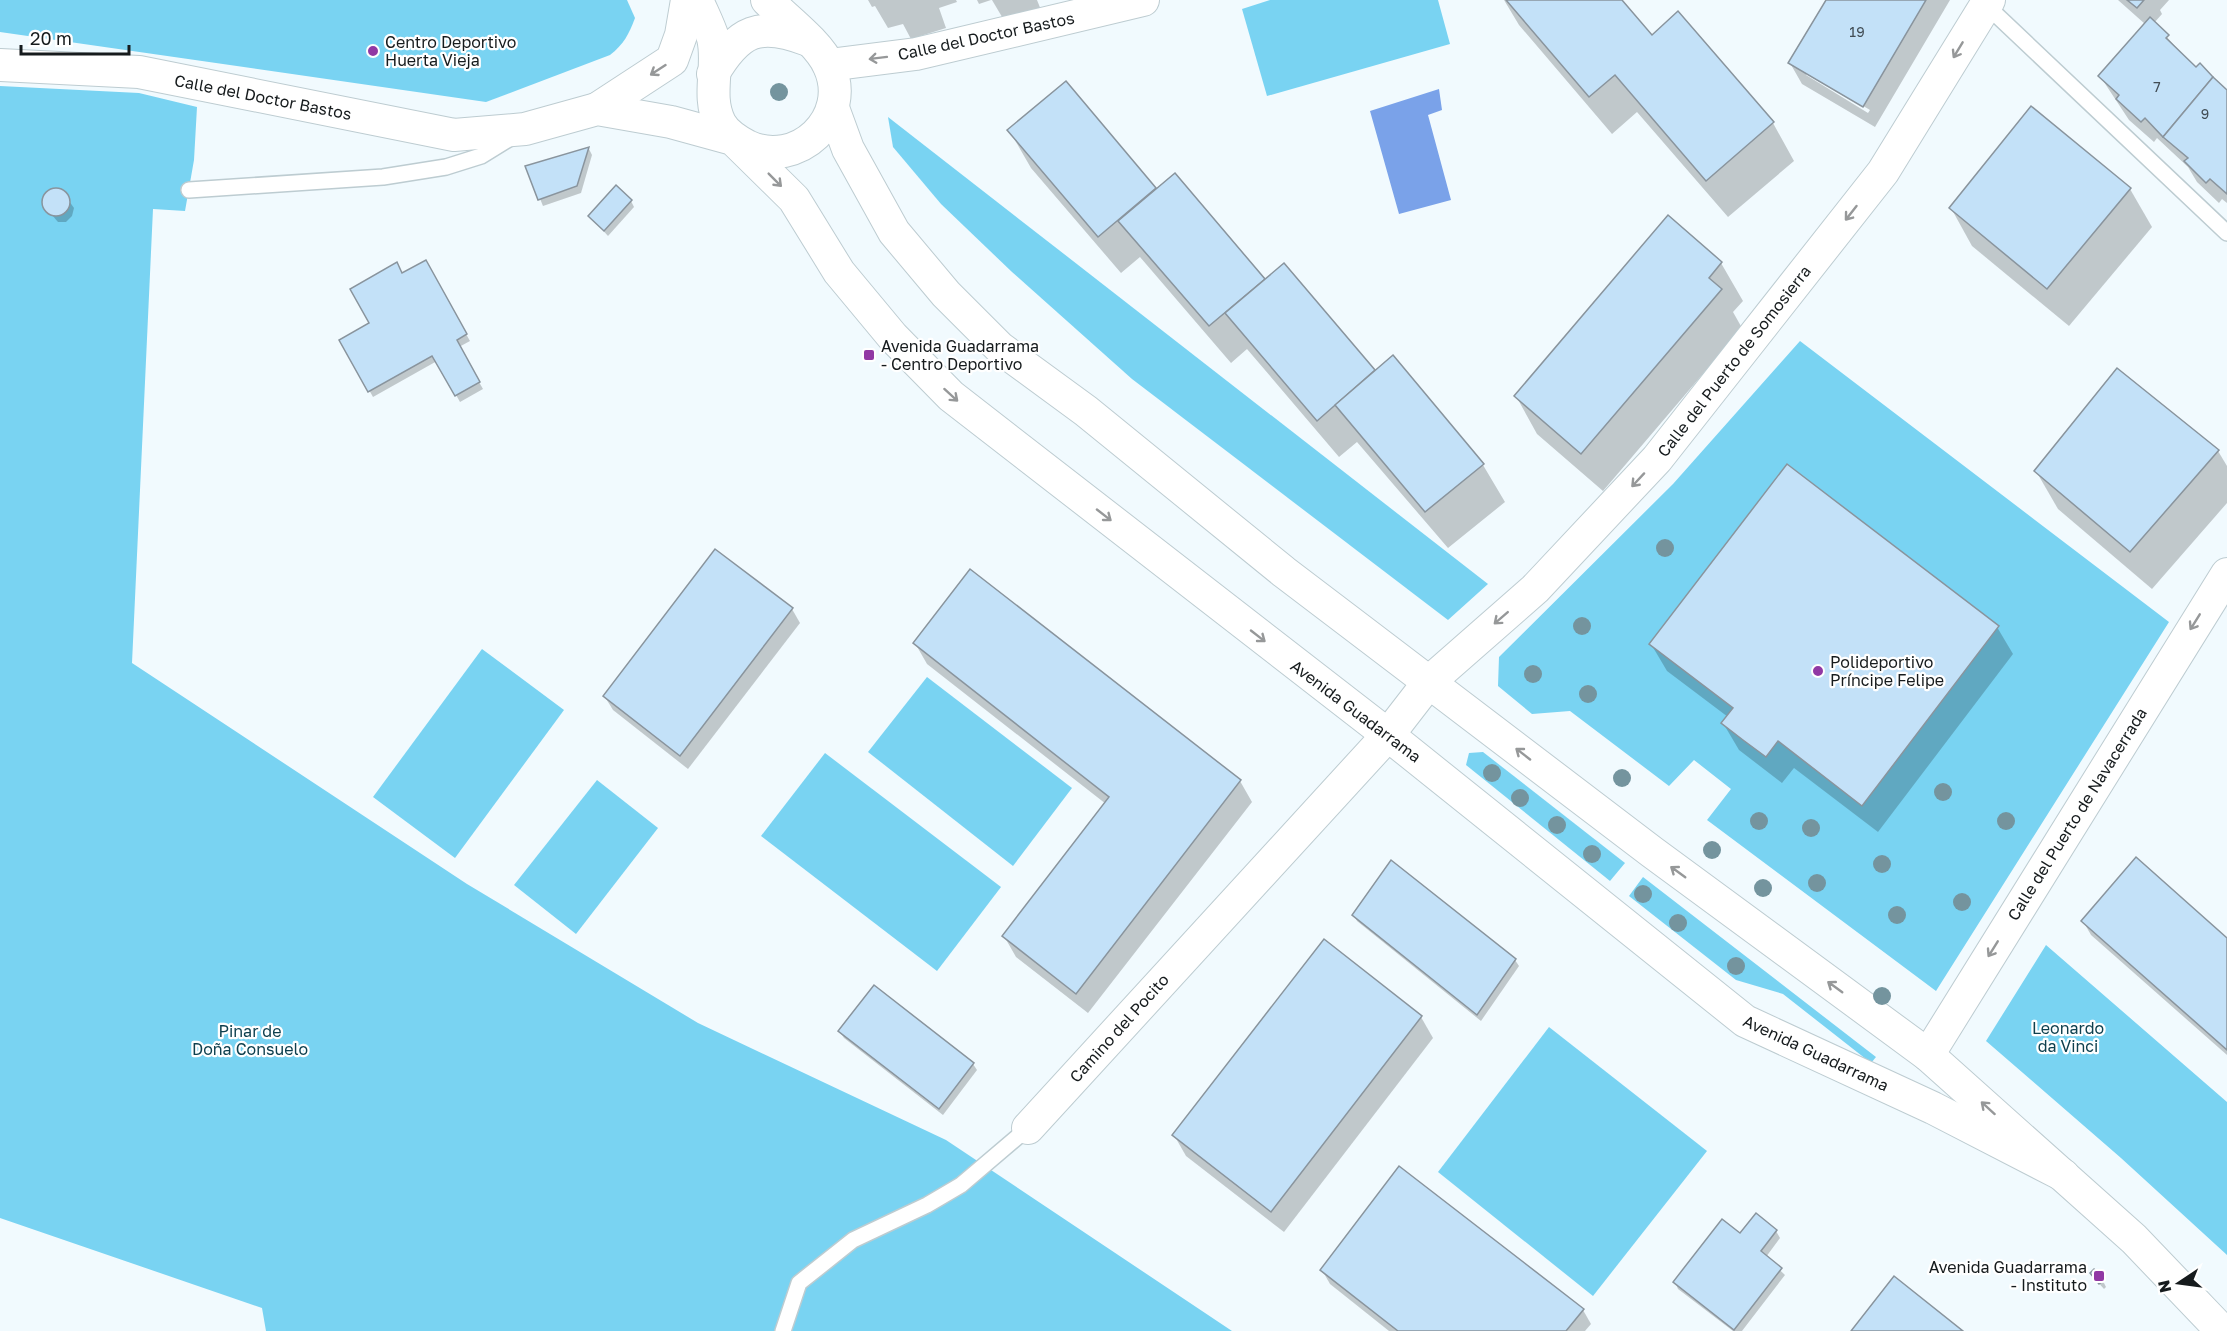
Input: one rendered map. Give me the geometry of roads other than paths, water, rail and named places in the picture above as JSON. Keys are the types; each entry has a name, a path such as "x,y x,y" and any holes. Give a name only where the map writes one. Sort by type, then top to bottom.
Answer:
{"street":[{"path":"597,109 672,60 681,35 687,0"},
{"path":"697,0 713,39 713,107 720,124 733,139 761,152 791,151 817,135 833,108 835,86 829,65 809,41 767,0"},
{"name":"Calle del Doctor Bastos","path":"829,65 916,54 1143,0"},
{"name":"Calle del Puerto de Somosierra","path":"1429,682 1535,589 1657,459 1883,172 1987,2"},
{"path":"713,74 728,49 752,33 782,30 809,41"},
{"name":"Calle del Doctor Bastos","path":"0,65 139,72 454,135 525,129 597,109 670,122 733,139"},
{"name":"Avenida Guadarrama","path":"833,108 848,149 894,232 946,294 1000,348 1086,411 1284,572 1642,845 1928,1055 2140,1245 2222,1331"},
{"name":"Avenida Guadarrama","path":"733,139 794,199 839,272 893,337 951,396 1388,735 1744,1021 1933,1108 2063,1175"},
{"name":"Calle del Puerto de Navacerrada","path":"1928,1055 2227,574"},
{"name":"Camino del Pocito","path":"1028,1128 1388,735 1429,682"}],"lane":[{"path":"1987,2 2227,233"},
{"name":"Calle del Doctor Bastos","path":"189,190 383,177 446,167 481,156 525,129"},
{"name":"Camino del Pocito","path":"783,1331 799,1283 853,1240 927,1205 961,1185 1028,1128"}],"place":[{"name":"Centro Deportivo Huerta Vieja","path":"373,51"},
{"name":"Avenida Guadarrama - Centro Deportivo","path":"869,355"},
{"name":"Polideportivo Príncipe Felipe","path":"1818,671"},
{"name":"Avenida Guadarrama - Instituto","path":"2099,1276"}],"park label":[{"name":"Leonardo da Vinci","path":"2068,1037"},
{"name":"Pinar de Doña Consuelo","path":"250,1040"}]}
